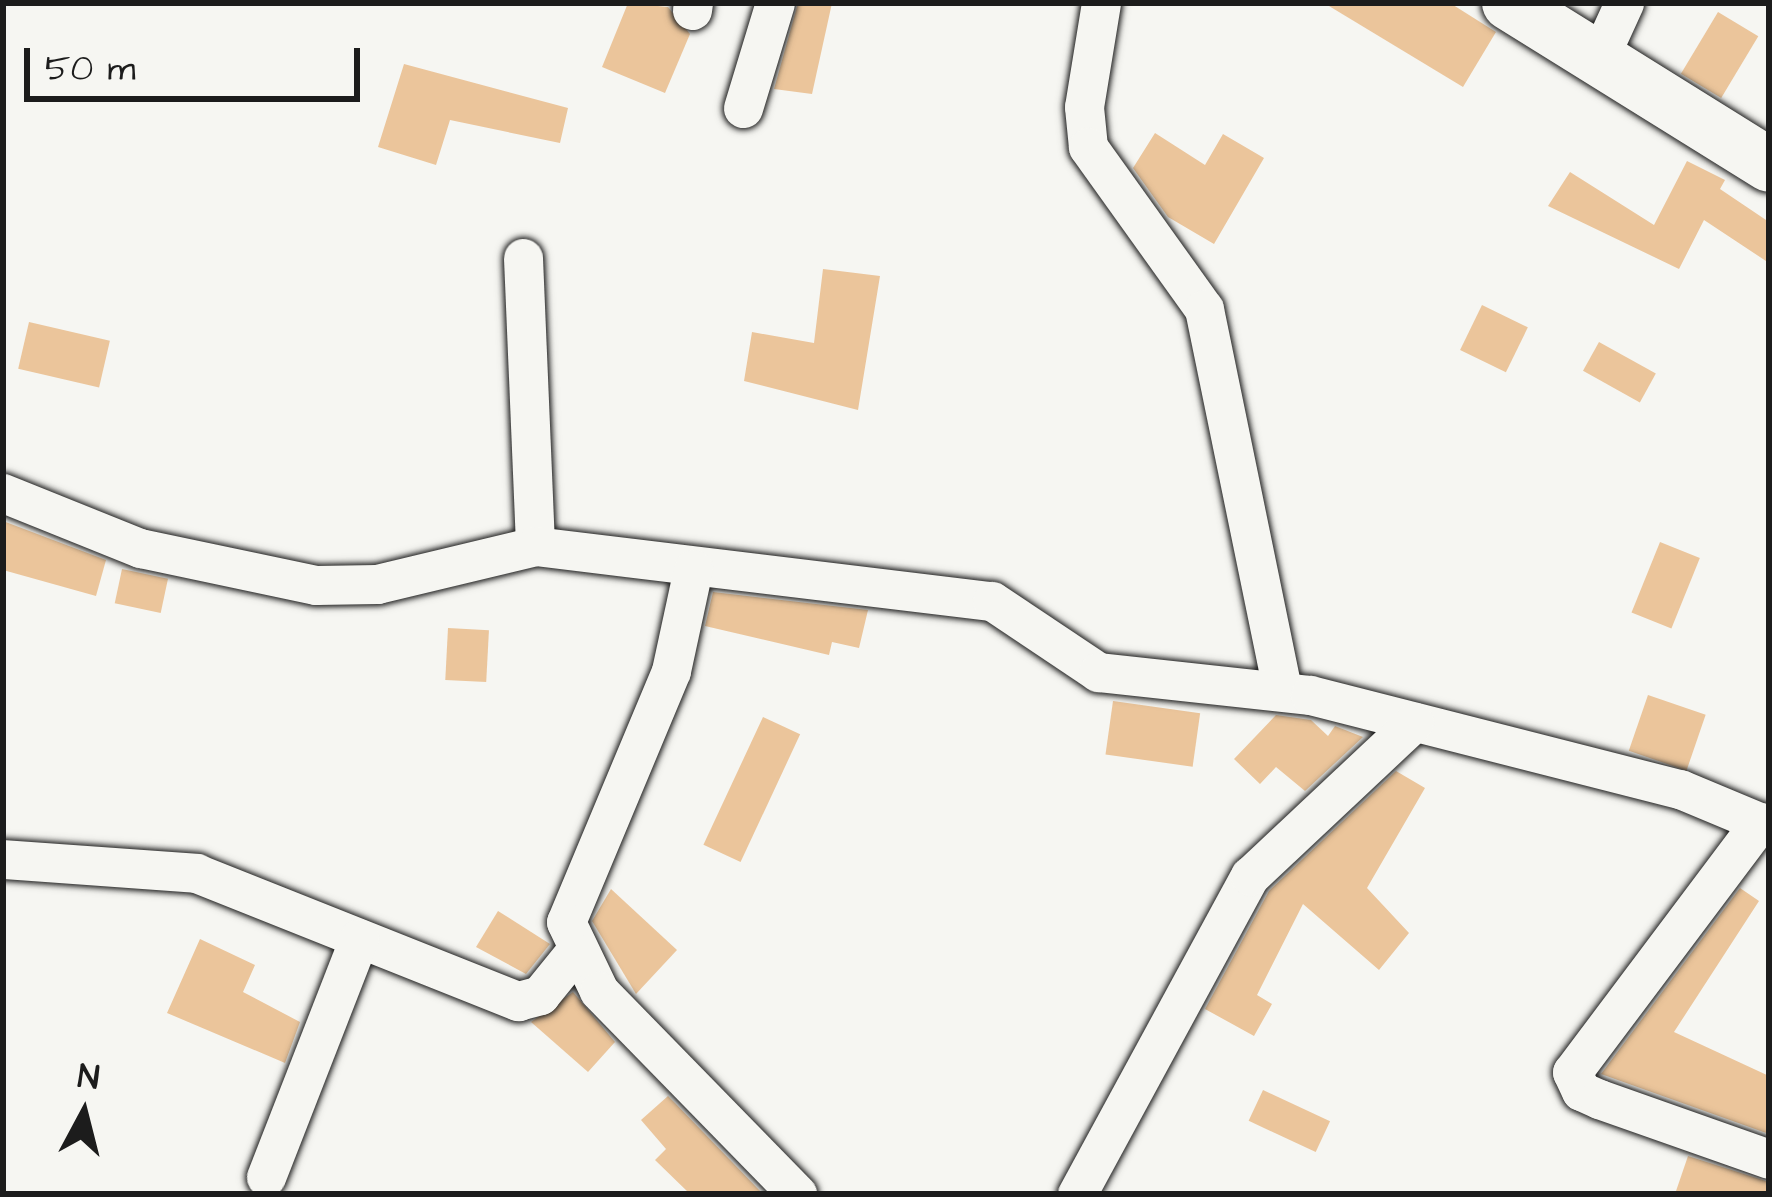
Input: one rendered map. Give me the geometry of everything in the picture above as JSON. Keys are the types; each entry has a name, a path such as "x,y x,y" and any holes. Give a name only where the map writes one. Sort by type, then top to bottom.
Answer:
{"main road":[{"path":"1509,3 1769,165"}],"street":[{"path":"743,108 775,3"},
{"path":"1101,3 1088,147 1204,309 1282,690"},
{"path":"1598,60 1624,3"},
{"path":"523,258 535,546"},
{"path":"3,493 140,548 316,585 377,584 535,546 992,601 1098,672 1282,690 1680,789 1764,824 1572,1072 1599,1100 1769,1159"},
{"path":"693,568 671,671 574,886 566,922 575,952 599,992 796,1194"},
{"path":"1077,1194 1250,876 1414,722"},
{"path":"3,859 196,872 518,1001 540,995 575,952"},
{"path":"266,1177 359,938"}],"building":[{"path":"628,3 668,7 690,34 665,93 602,67"},
{"path":"798,3 832,3 812,94 774,89"},
{"path":"1324,3 1450,3 1496,32 1463,87"},
{"path":"1718,12 1758,36 1721,98 1681,74"},
{"path":"404,64 568,108 560,143 450,120 436,165 378,147"},
{"path":"1155,133 1205,165 1223,134 1264,158 1214,244 1168,217 1133,168"},
{"path":"1687,161 1725,180 1720,189 1769,222 1769,263 1704,220 1679,269 1548,206 1570,172 1654,225"},
{"path":"823,269 880,276 858,410 744,381 752,332 814,343"},
{"path":"1482,305 1528,327 1506,372 1460,350"},
{"path":"29,322 110,341 99,387 18,369"},
{"path":"1599,342 1656,374 1640,402 1583,371"},
{"path":"3,521 106,560 96,596 3,570"},
{"path":"1660,542 1700,558 1671,629 1632,612"},
{"path":"122,569 168,579 161,613 115,603"},
{"path":"713,592 868,610 859,648 832,642 829,655 705,626"},
{"path":"448,628 489,630 486,682 445,680"},
{"path":"1648,695 1706,715 1686,771 1629,751"},
{"path":"1113,701 1200,713 1193,767 1105,754"},
{"path":"1276,715 1311,720 1328,736 1335,726 1363,737 1305,791 1276,767 1260,784 1234,759"},
{"path":"763,717 800,734 741,862 703,845"},
{"path":"1396,771 1425,788 1367,888 1409,933 1379,970 1303,904 1257,995 1272,1004 1254,1036 1205,1009 1269,891"},
{"path":"1740,888 1759,901 1674,1032 1769,1076 1769,1134 1601,1074"},
{"path":"611,889 677,950 636,994 592,921"},
{"path":"498,911 550,944 526,974 476,947"},
{"path":"200,939 255,965 243,992 300,1022 285,1063 167,1013"},
{"path":"573,992 615,1042 588,1072 531,1022"},
{"path":"1263,1090 1330,1121 1316,1152 1249,1121"},
{"path":"668,1096 763,1194 690,1194 655,1160 666,1149 641,1120"},
{"path":"1688,1156 1769,1182 1769,1194 1675,1194"}]}
